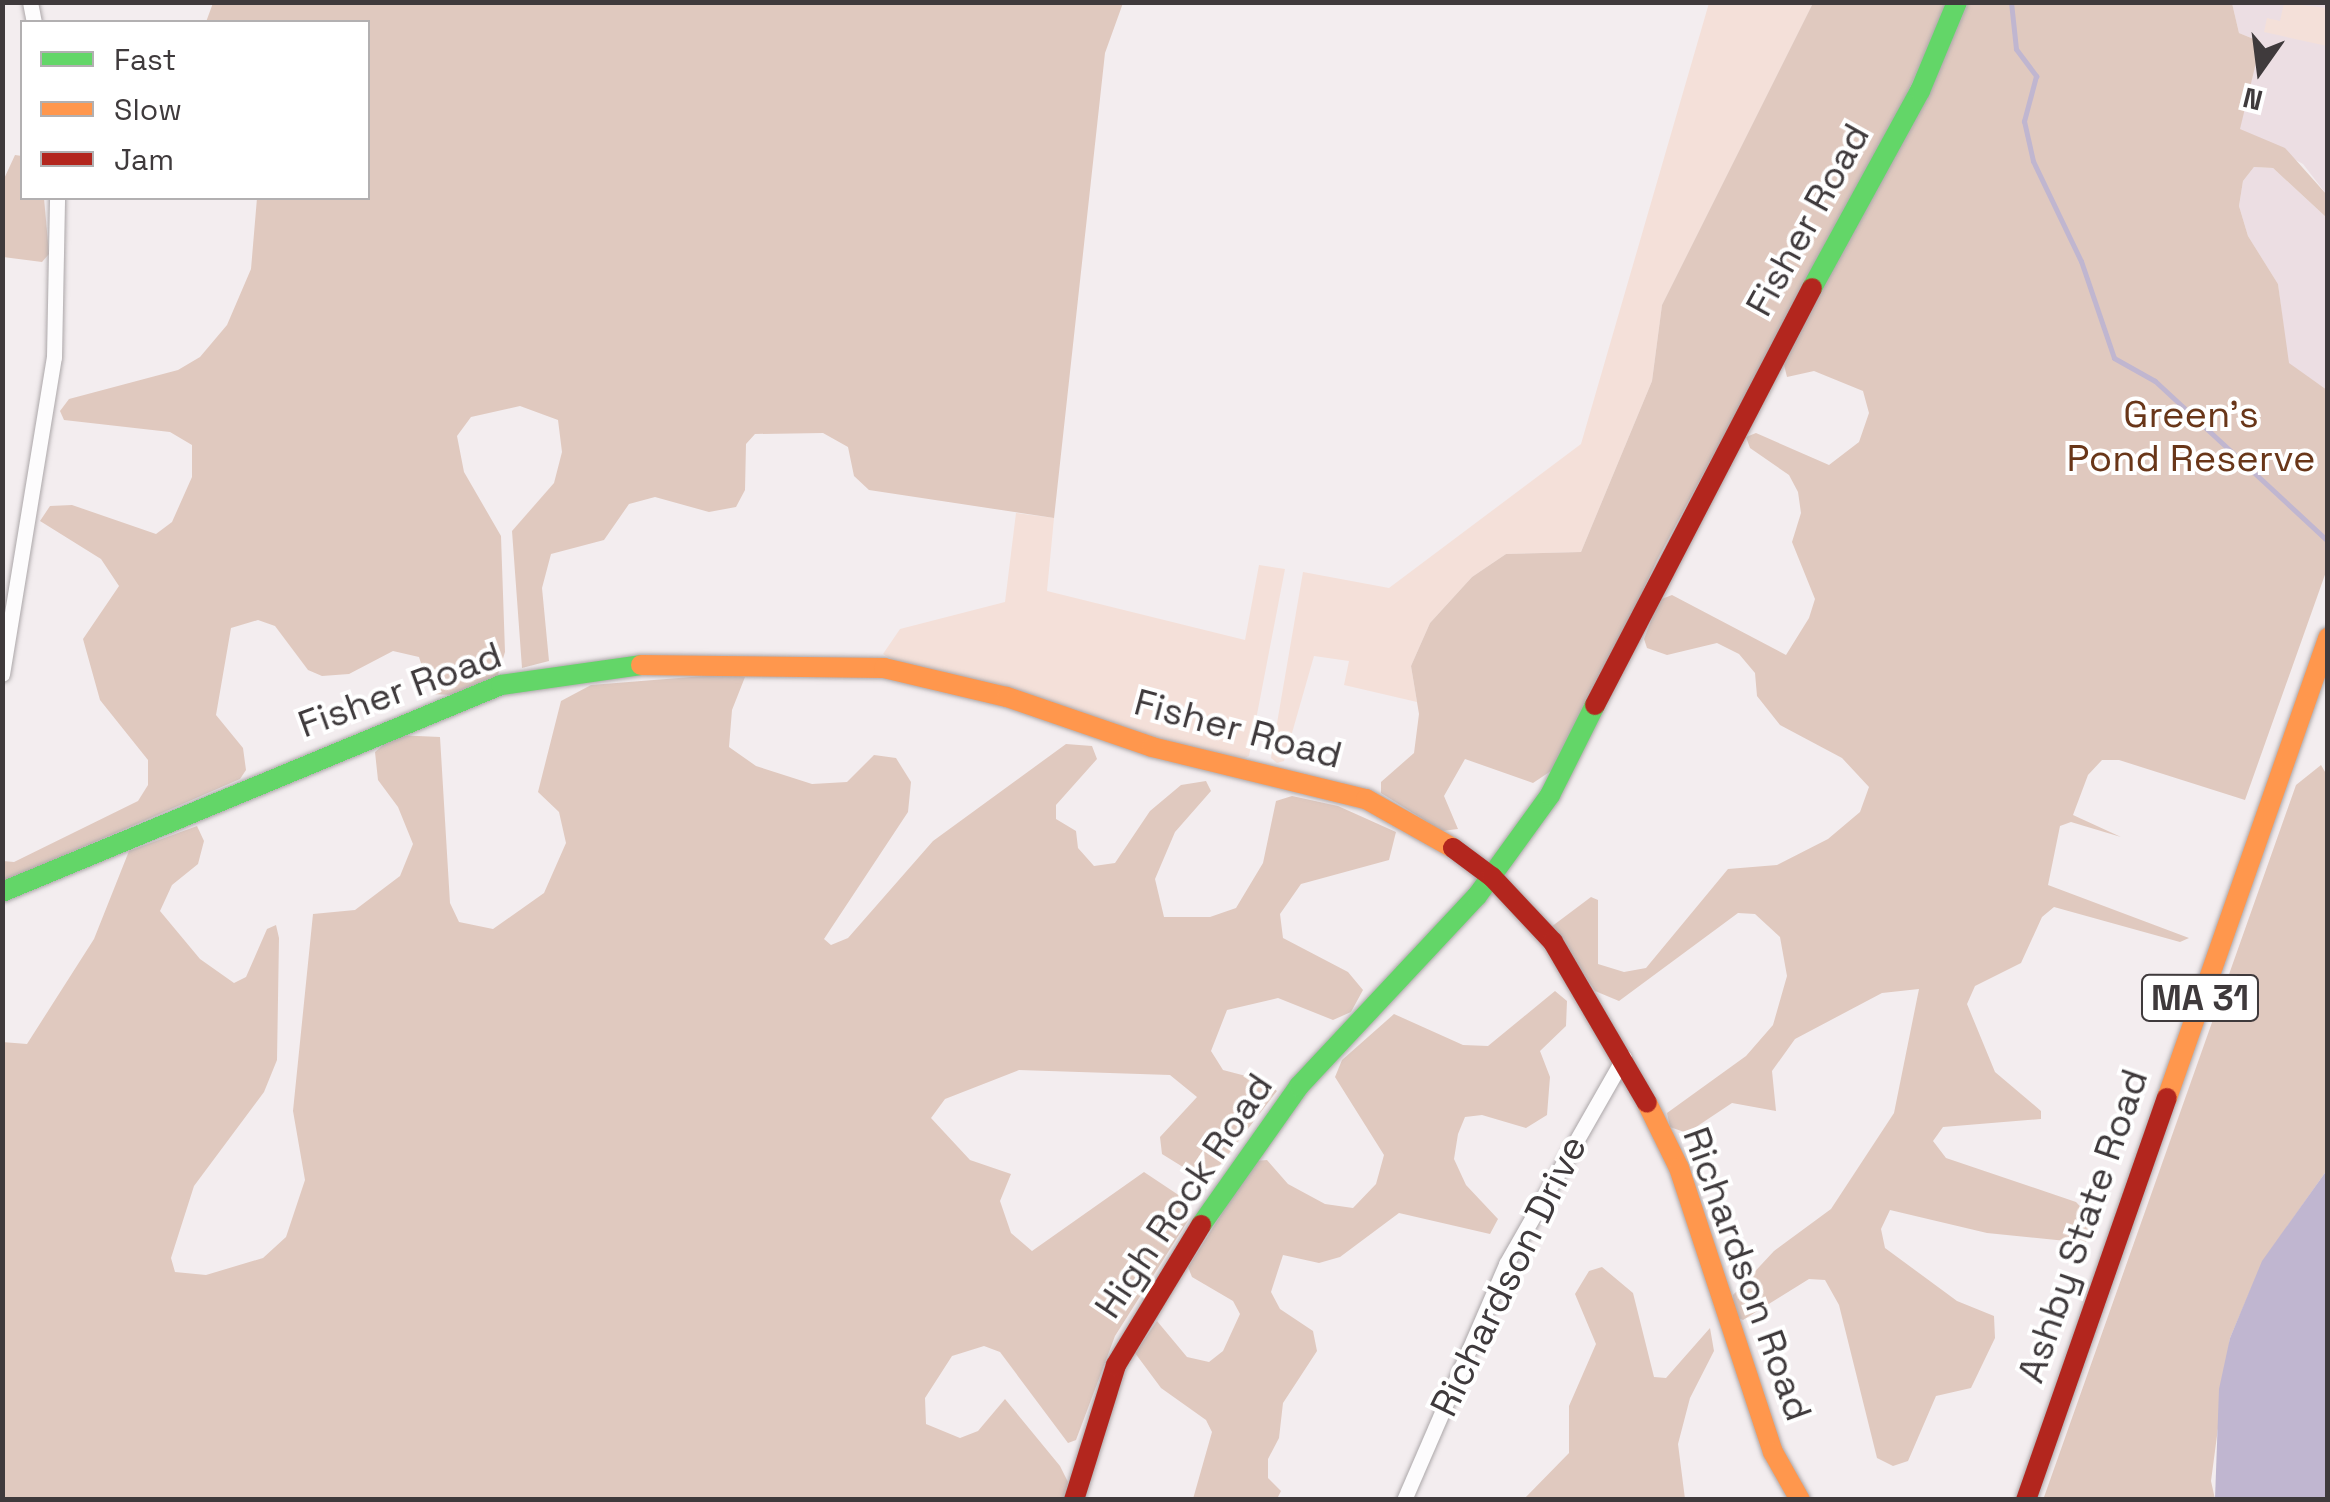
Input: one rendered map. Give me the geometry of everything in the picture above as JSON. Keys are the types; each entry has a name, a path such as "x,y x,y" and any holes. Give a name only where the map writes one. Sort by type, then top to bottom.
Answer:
{"street":[{"name":"Fisher Road","path":"2,892 334,748 502,685 683,663 814,663 952,682 1152,747 1366,799 1422,825 1492,877 1580,744 1744,412 1920,91 1957,2"},
{"path":"2,674 54,357 58,200"},
{"name":"Ashby State Road","path":"2026,1500 2328,637"},
{"name":"Richardson Road","path":"1492,877 1553,942 1624,1058 1679,1168 1773,1452 1800,1500"},
{"name":"High Rock Road","path":"1074,1500 1116,1365 1211,1207 1299,1086 1492,877"},
{"name":"Richardson Drive","path":"1404,1500 1506,1264 1624,1058"}],"shaded area":[{"path":"1709,3 1813,3 1662,305 1652,381 1581,552 1506,554 1472,577 1430,623 1411,666 1417,702 1344,685 1349,661 1314,656 1284,761 1277,763 1271,758 1303,572 1389,588 1581,444"},
{"path":"2232,3 2327,3 2327,195 2303,164 2239,129 2261,42 2239,33"},
{"path":"2284,3 2327,8 2327,46 2264,32 2267,18 2280,21"},
{"path":"2254,167 2273,168 2327,218 2327,390 2288,363 2278,284 2248,236 2239,206 2243,181"},
{"path":"1016,513 1054,518 1047,591 1245,640 1259,565 1285,569 1249,756 1238,761 898,663 883,654 900,629 1005,602"},
{"path":"2327,1170 2327,1499 2215,1499 2219,1389 2230,1338 2262,1261"}],"green space":[{"path":"213,3 1123,3 1105,53 1054,518 869,490 854,476 848,447 823,433 755,434 746,444 745,490 736,507 709,512 655,497 629,504 604,540 551,554 542,588 549,661 522,668 512,531 554,483 562,452 558,420 520,406 471,417 457,436 464,472 501,536 505,652 497,678 452,695 431,694 419,657 393,651 349,674 322,676 308,670 275,626 258,620 231,628 216,715 243,748 246,770 240,779 3,882 3,861 14,862 138,801 148,785 148,760 100,700 83,639 119,586 101,559 40,521 50,506 72,505 156,534 172,522 192,477 192,445 170,432 64,420 60,411 69,399 178,370 200,357 227,325 251,269 257,200 370,200 370,20 207,20"},
{"path":"1813,3 1948,3 1902,105 1658,558 1563,763 1533,783 1465,759 1444,796 1458,829 1442,831 1381,793 1381,782 1414,753 1419,714 1411,666 1430,623 1472,577 1506,554 1581,552 1652,381 1662,305"},
{"name":"Green's Pond Reserve","path":"1968,3 2232,3 2239,33 2261,42 2240,129 2285,148 2327,195 2327,218 2273,168 2254,167 2243,181 2239,206 2248,236 2278,284 2289,363 2327,390 2327,569 2245,800 2119,760 2102,760 2088,775 2073,815 2121,837 2071,822 2060,826 2048,885 2189,938 2180,942 2054,907 2042,917 2021,963 1975,986 1967,1004 1995,1072 2041,1111 2041,1119 1943,1127 1933,1141 1946,1158 2076,1202 2091,1218 2086,1243 1987,1233 1890,1210 1881,1229 1885,1248 1957,1301 1994,1316 1995,1338 1971,1388 1936,1396 1908,1461 1893,1466 1877,1458 1839,1305 1825,1280 1809,1279 1743,1320 1734,1316 1733,1295 1774,1251 1831,1209 1894,1113 1919,989 1882,993 1795,1039 1772,1071 1776,1111 1732,1103 1687,1133 1670,1127 1667,1113 1746,1056 1773,1025 1787,976 1780,937 1755,914 1738,913 1619,1001 1595,991 1551,927 1591,897 1598,900 1598,964 1624,972 1646,968 1728,869 1777,865 1828,839 1860,812 1869,787 1842,758 1780,725 1757,696 1755,673 1739,654 1717,643 1667,655 1647,648 1644,639 1659,600 1672,595 1786,655 1809,618 1815,599 1792,542 1801,513 1798,492 1789,475 1750,448 1746,437 1756,433 1829,465 1859,442 1869,413 1863,391 1814,371 1787,377 1783,361 1927,97"},
{"path":"15,155 20,156 20,200 44,200 49,254 42,262 3,257 3,181"},
{"path":"729,674 745,677 732,710 729,747 756,766 812,784 847,782 874,755 896,758 911,782 908,812 824,939 831,945 848,938 933,841 1066,744 1092,746 1097,759 1056,805 1056,819 1076,831 1078,848 1094,866 1115,863 1150,811 1181,785 1206,781 1211,791 1175,832 1155,879 1164,917 1210,917 1236,908 1263,863 1276,801 1292,796 1338,806 1396,832 1389,860 1301,884 1280,914 1283,938 1348,972 1363,990 1351,1012 1333,1020 1278,998 1227,1010 1211,1051 1223,1070 1265,1081 1277,1091 1207,1182 1162,1154 1160,1137 1197,1097 1170,1075 1019,1070 945,1099 931,1118 970,1160 1011,1174 1000,1201 1011,1233 1032,1251 1144,1172 1183,1198 1189,1219 1115,1336 1076,1440 1068,1443 1000,1352 984,1346 952,1356 925,1398 926,1424 960,1438 978,1431 1005,1399 1060,1466 1068,1482 1066,1499 3,1499 2,1042 27,1044 94,939 129,851 197,826 204,841 198,864 172,885 160,911 200,959 234,983 246,977 267,929 276,925 279,938 277,1060 264,1092 194,1186 171,1258 175,1272 206,1275 263,1258 286,1237 305,1180 293,1111 313,914 355,910 400,876 413,844 398,807 378,780 375,752 395,735 440,737 450,903 459,922 493,929 544,893 566,843 559,812 538,792 561,701 591,685"},
{"path":"2321,765 2328,777 2327,1170 2263,1261 2230,1338 2211,1481 2215,1499 2043,1500 2296,785"},
{"path":"1555,991 1567,1001 1566,1026 1540,1051 1550,1077 1547,1115 1526,1128 1482,1115 1465,1117 1458,1134 1454,1159 1466,1185 1498,1219 1490,1234 1399,1213 1340,1257 1319,1263 1283,1255 1271,1292 1280,1309 1313,1331 1317,1351 1283,1403 1279,1438 1268,1459 1268,1478 1281,1491 1277,1499 1193,1499 1212,1432 1206,1420 1161,1388 1135,1353 1157,1321 1187,1357 1209,1362 1223,1351 1240,1314 1233,1301 1192,1277 1188,1267 1255,1161 1267,1160 1288,1184 1325,1204 1353,1208 1376,1184 1384,1155 1335,1077 1342,1060 1394,1014 1463,1045 1488,1046"},
{"path":"1602,1267 1633,1293 1654,1377 1666,1378 1710,1328 1714,1351 1690,1398 1678,1444 1685,1499 1524,1499 1569,1453 1569,1406 1596,1344 1575,1294 1589,1271"}],"waterway":[{"path":"2011,2 2016,49 2036,76 2024,121 2033,161 2081,261 2114,358 2155,381 2328,541"}],"traffic: fast":[{"path":"1812,288 1920,91 1957,2"},
{"path":"2,892 501,685 641,665"},
{"path":"1201,1225 1299,1086 1477,896 1550,795 1595,705"}],"traffic: slow":[{"path":"2167,1098 2328,637"},
{"path":"641,665 884,668 1007,697 1152,747 1366,799 1453,848"},
{"path":"1647,1103 1679,1168 1773,1452 1800,1500"}],"traffic: jam":[{"path":"1595,705 1812,288"},
{"path":"1453,848 1492,877 1553,942 1647,1103"},
{"path":"2026,1500 2167,1098"},
{"path":"1074,1500 1116,1365 1201,1225"}]}
